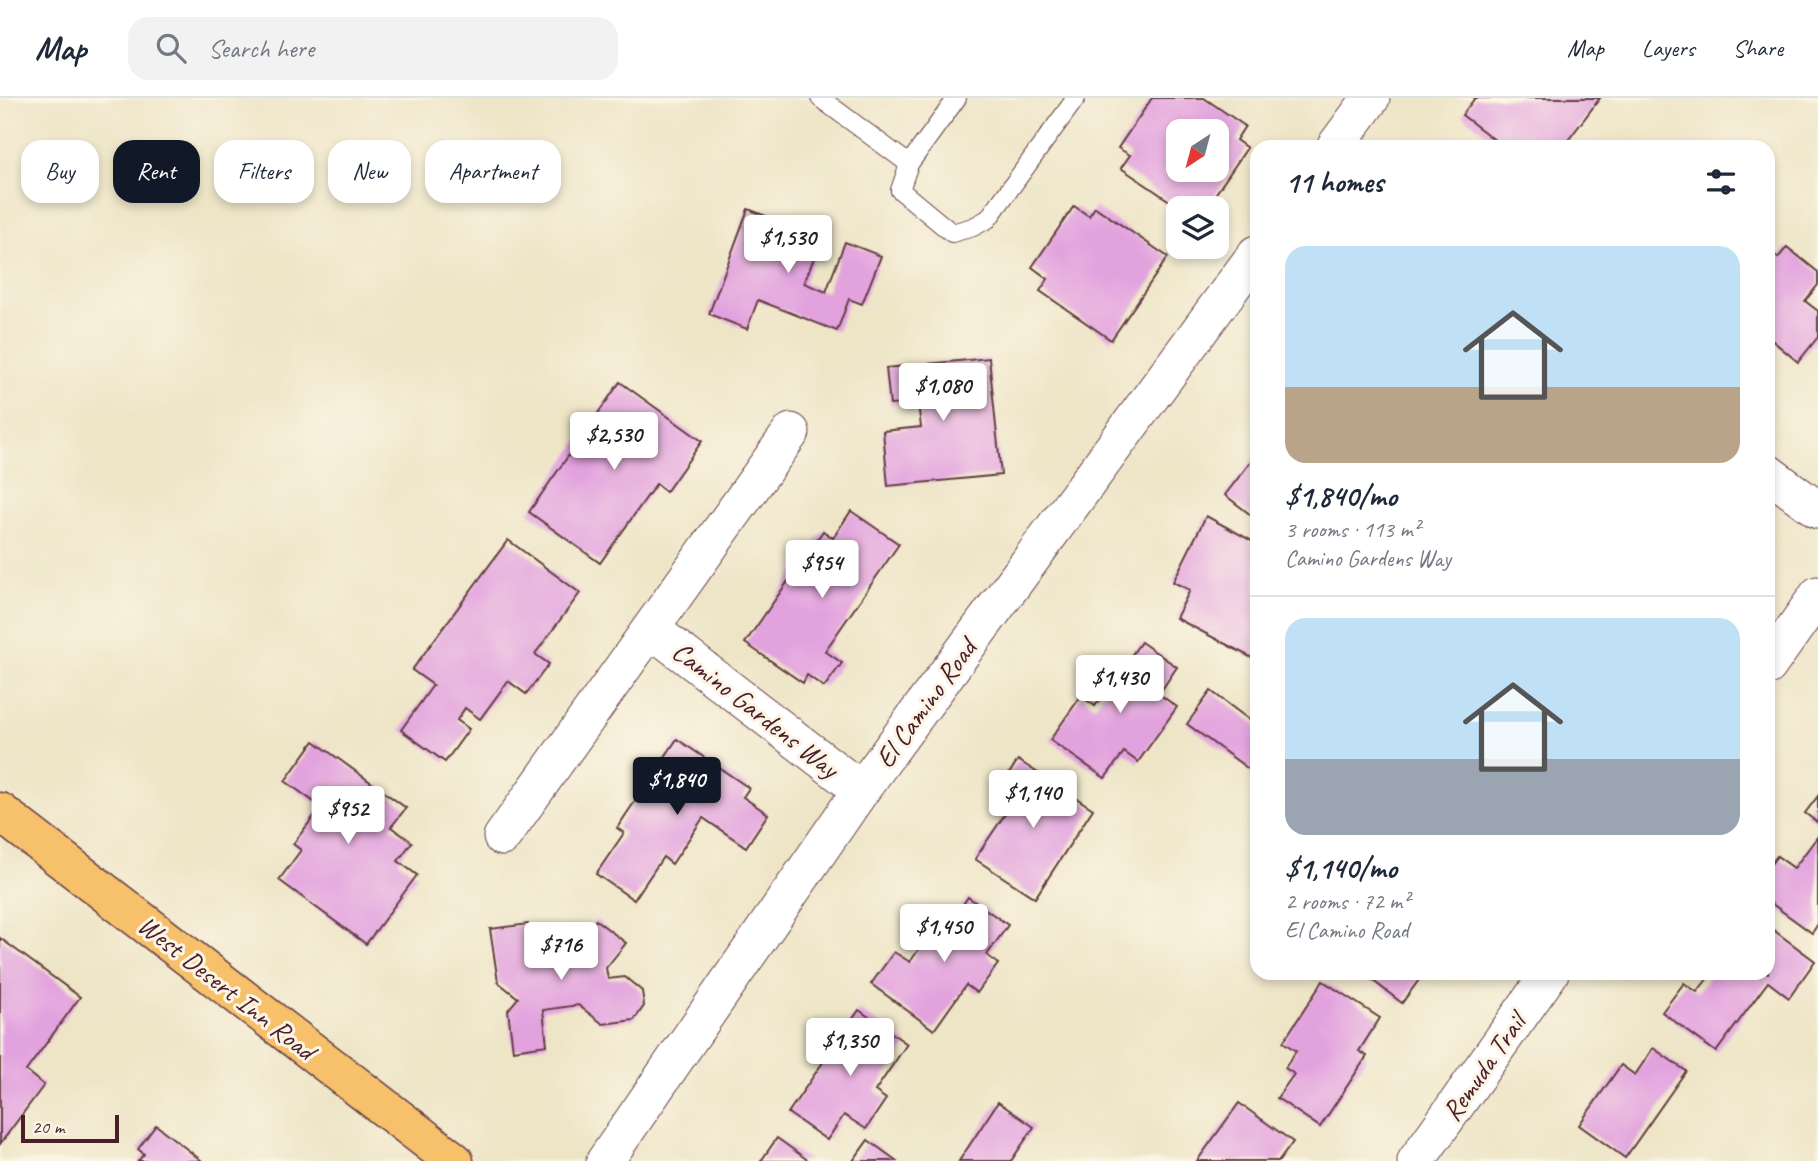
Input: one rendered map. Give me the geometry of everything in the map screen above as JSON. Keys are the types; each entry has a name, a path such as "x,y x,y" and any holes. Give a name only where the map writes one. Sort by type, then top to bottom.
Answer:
{"main road":[{"name":"West Desert Inn Road","path":"0,812 454,1161"}],"street":[{"path":"1340,140 1371,98"},
{"name":"El Camino Road","path":"605,1161 861,790 1250,262"},
{"name":"Camino Gardens Way","path":"502,837 791,432"},
{"path":"1775,478 1818,510"},
{"path":"1775,656 1818,595"},
{"name":"Camino Gardens Way","path":"651,629 861,790"},
{"name":"Remuda Trail","path":"1416,1161 1545,980"}],"lane":[{"path":"820,98 909,164"},
{"path":"957,98 909,164 900,190 952,233 988,219 1076,98"}],"building":[{"path":"1152,98 1204,98 1245,126 1236,140 1247,148 1229,174 1229,119 1166,119 1166,182 1224,182 1214,196 1166,196 1166,199 1121,168 1130,155 1118,148"},
{"path":"1475,98 1600,98 1568,140 1495,140 1462,115"},
{"path":"1074,206 1089,216 1095,207 1166,256 1167,259 1111,340 1040,291 1048,279 1032,267"},
{"path":"748,209 822,238 804,283 826,292 845,242 881,256 862,304 849,299 837,331 758,300 747,329 709,314"},
{"path":"1787,247 1818,272 1818,285 1805,301 1818,311 1818,337 1798,362 1775,343 1775,255 1778,258"},
{"path":"989,358 1001,475 888,486 883,431 921,427 918,403 890,405 886,368"},
{"path":"620,382 702,441 666,492 656,484 600,563 529,512"},
{"path":"1250,463 1250,514 1225,495"},
{"path":"851,511 899,544 825,651 842,663 824,687 807,675 803,683 745,643 823,531 833,538"},
{"path":"1206,516 1250,540 1250,657 1176,618 1190,590 1173,582"},
{"path":"508,540 580,593 535,654 549,664 526,694 508,681 480,719 465,708 457,720 469,729 445,762 401,730 433,685 412,670"},
{"path":"1141,642 1177,667 1159,694 1177,707 1138,762 1124,752 1105,778 1050,740 1081,696 1095,706"},
{"path":"1211,691 1250,720 1250,770 1187,724"},
{"path":"677,739 749,788 743,797 768,814 746,847 703,818 672,864 663,857 634,900 596,874 624,833 617,828"},
{"path":"314,741 406,808 391,827 412,842 398,861 417,875 366,944 279,880 301,850 293,844 321,807 285,781"},
{"path":"1018,760 1093,809 1035,898 975,859 1015,799 999,789"},
{"path":"1818,796 1818,823 1805,813"},
{"path":"1818,836 1818,924 1812,933 1775,906 1775,859 1777,856 1794,868"},
{"path":"968,897 1008,925 987,955 998,964 977,993 966,985 934,1030 871,984 894,952 910,962 942,916 951,922"},
{"path":"596,920 626,943 606,968 608,979 625,977 642,991 644,1006 634,1020 603,1024 578,1005 543,1010 547,1045 513,1050 508,1010 518,998 498,982 490,929 528,924 531,946 559,967"},
{"path":"1775,931 1815,961 1789,998 1768,982 1716,1052 1662,1012 1684,983 1697,992 1706,980 1775,980"},
{"path":"0,938 80,997 26,1071 44,1085 0,1144"},
{"path":"1372,980 1419,980 1402,1003"},
{"path":"1323,981 1380,1018 1359,1051 1367,1056 1320,1127 1277,1098 1294,1074 1285,1068 1296,1051 1283,1042"},
{"path":"859,1010 907,1044 875,1091 886,1099 866,1129 844,1115 827,1140 788,1113"},
{"path":"1653,1048 1686,1071 1625,1158 1579,1125 1621,1065 1635,1075"},
{"path":"998,1102 1034,1127 1011,1161 959,1161"},
{"path":"1239,1103 1293,1142 1279,1161 1197,1161"},
{"path":"156,1125 202,1161 138,1161 144,1154 138,1149"},
{"path":"777,1138 809,1161 761,1161"},
{"path":"868,1140 897,1161 853,1161"}]}
